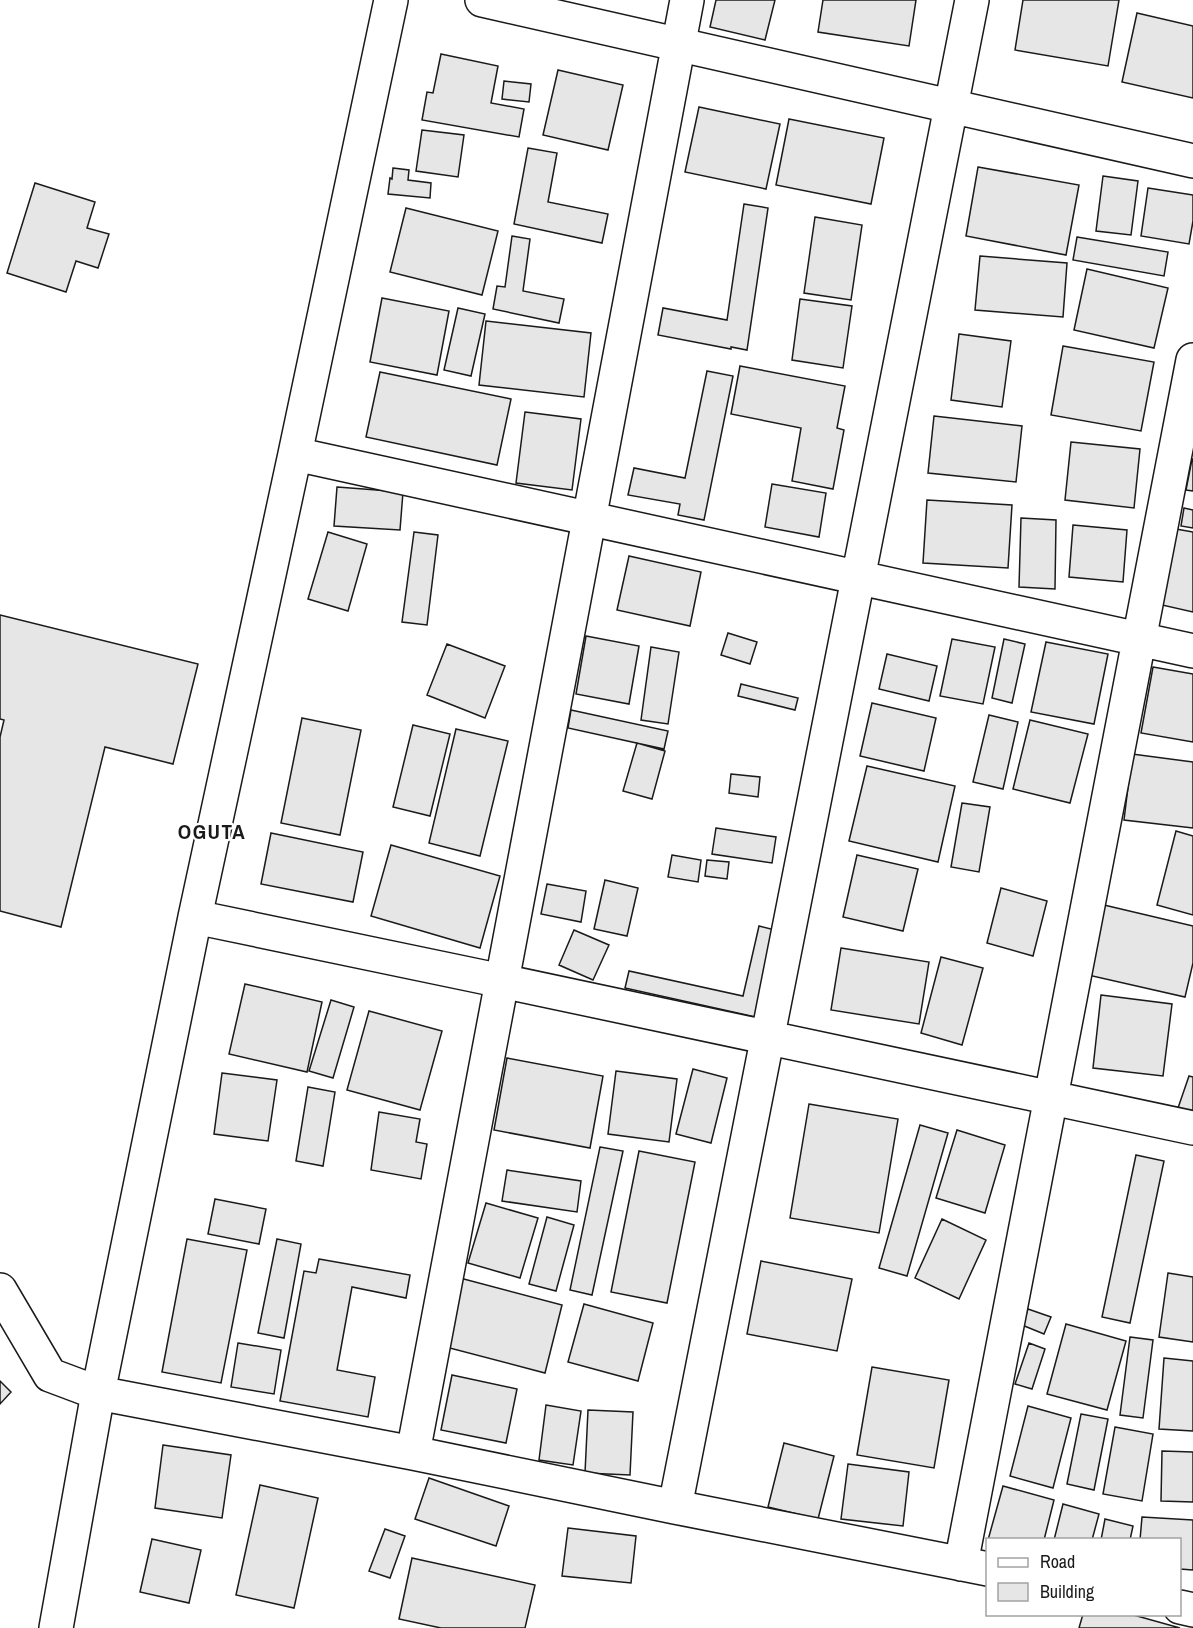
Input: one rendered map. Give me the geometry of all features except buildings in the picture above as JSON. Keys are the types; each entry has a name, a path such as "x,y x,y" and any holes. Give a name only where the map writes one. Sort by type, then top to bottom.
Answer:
{"street":[{"path":"56,1628 98,1393 195,917 296,454 391,0"},
{"path":"482,0 1193,162"},
{"path":"413,1453 687,0"},
{"path":"675,1507 972,0"},
{"path":"0,1290 50,1375 98,1393 413,1453 974,1567 1051,1098 1193,360"},
{"path":"296,454 1193,651"},
{"path":"195,917 1193,1128"}],"district":[{"name":"OGUTA","path":"212,832"}]}
